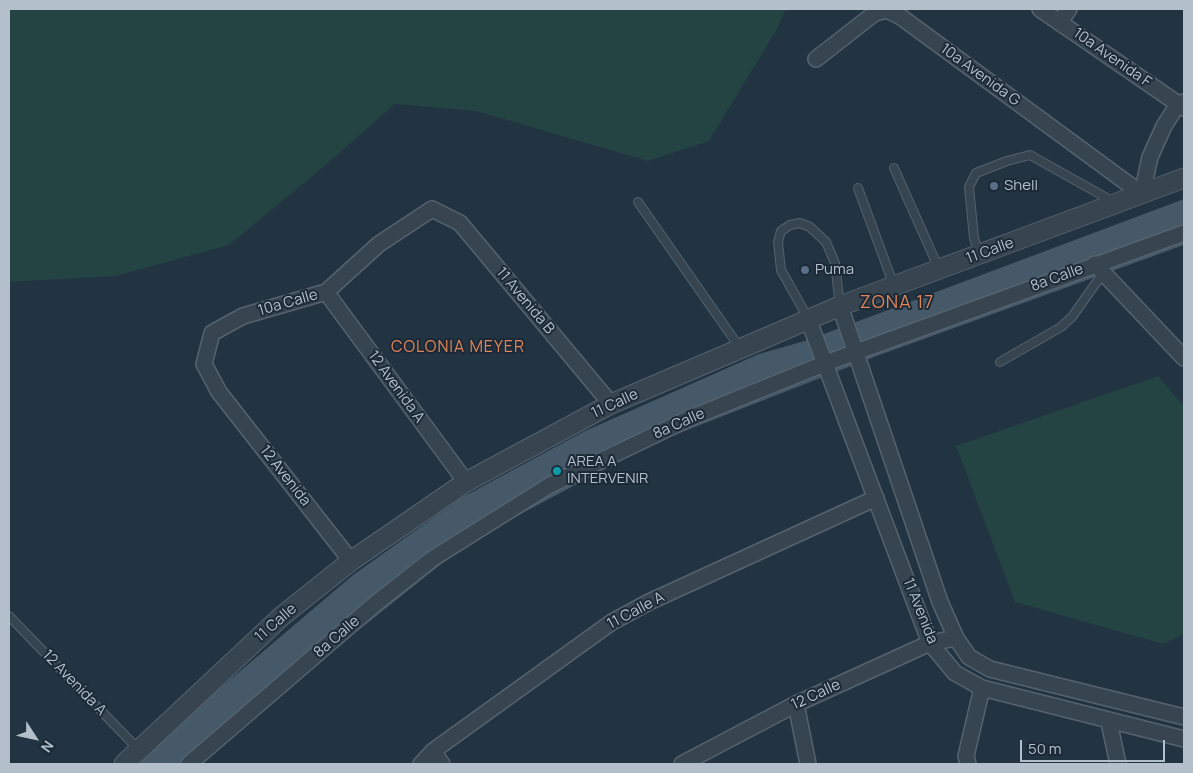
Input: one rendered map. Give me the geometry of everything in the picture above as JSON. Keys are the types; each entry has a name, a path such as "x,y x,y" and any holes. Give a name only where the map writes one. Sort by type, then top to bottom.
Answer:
{"street":[{"name":"10a Avenida F","path":"1040,9 1182,105"},
{"path":"1060,22 1069,9"},
{"name":"10a Avenida G","path":"816,59 875,13 887,10 901,17 1142,194"},
{"path":"1142,194 1150,157 1164,126 1182,105"},
{"name":"11 Calle","path":"124,764 282,616 351,561 466,482 611,404 840,306 1184,178"},
{"name":"10a Calle","path":"219,392 204,364 212,333 243,316 326,292 379,244 432,209"},
{"name":"11 Avenida B","path":"432,209 460,224 611,404"},
{"name":"8a Calle","path":"189,764 375,604 432,559 550,485 688,419 855,351 1099,268 1184,233"},
{"path":"1099,268 1184,358"},
{"name":"12 Avenida A","path":"326,292 466,482"},
{"name":"11 Avenida","path":"840,306 940,602 956,638 969,657 990,669 1184,717"},
{"name":"11 Avenida","path":"809,320 930,643 955,674 982,688 1109,722 1184,739"},
{"name":"12 Avenida","path":"219,392 351,561"},
{"name":"11 Calle A","path":"421,764 433,751 612,622 649,602 876,498"},
{"name":"12 Calle","path":"682,764 796,704 930,643 956,638"},
{"path":"968,764 966,756 982,688"},
{"path":"796,704 808,764"},
{"path":"1109,722 1118,764"},
{"path":"433,751 442,764"}],"lane":[{"path":"980,254 974,238 969,187 976,173 1008,161 1030,155 1117,204"},
{"path":"894,168 939,269"},
{"path":"858,188 894,286"},
{"path":"638,202 741,349"},
{"path":"809,320 781,270 778,242 781,231 790,225 800,223 810,227 826,242 835,263 840,306"},
{"path":"1000,362 1061,327 1072,317 1099,268"},
{"name":"12 Avenida A","path":"9,616 139,750"}],"green space":[{"path":"9,9 786,9 777,29 709,141 648,161 476,111 395,104 320,170 229,245 116,276 9,282"},
{"path":"1158,376 1184,406 1184,634 1163,644 1015,602 956,446"}],"building":[{"name":"AREA A INTERVENIR","path":"1184,199 1184,245 874,357 654,443 470,541 191,764 131,764 353,575 461,498 585,431 759,354 808,340"}],"place":[{"name":"Shell","path":"994,186"},
{"name":"Puma","path":"805,270"},
{"name":"AREA A INTERVENIR","path":"557,471"}],"district":[{"name":"ZONA 17","path":"897,303"},
{"name":"COLONIA MEYER","path":"458,348"}]}
